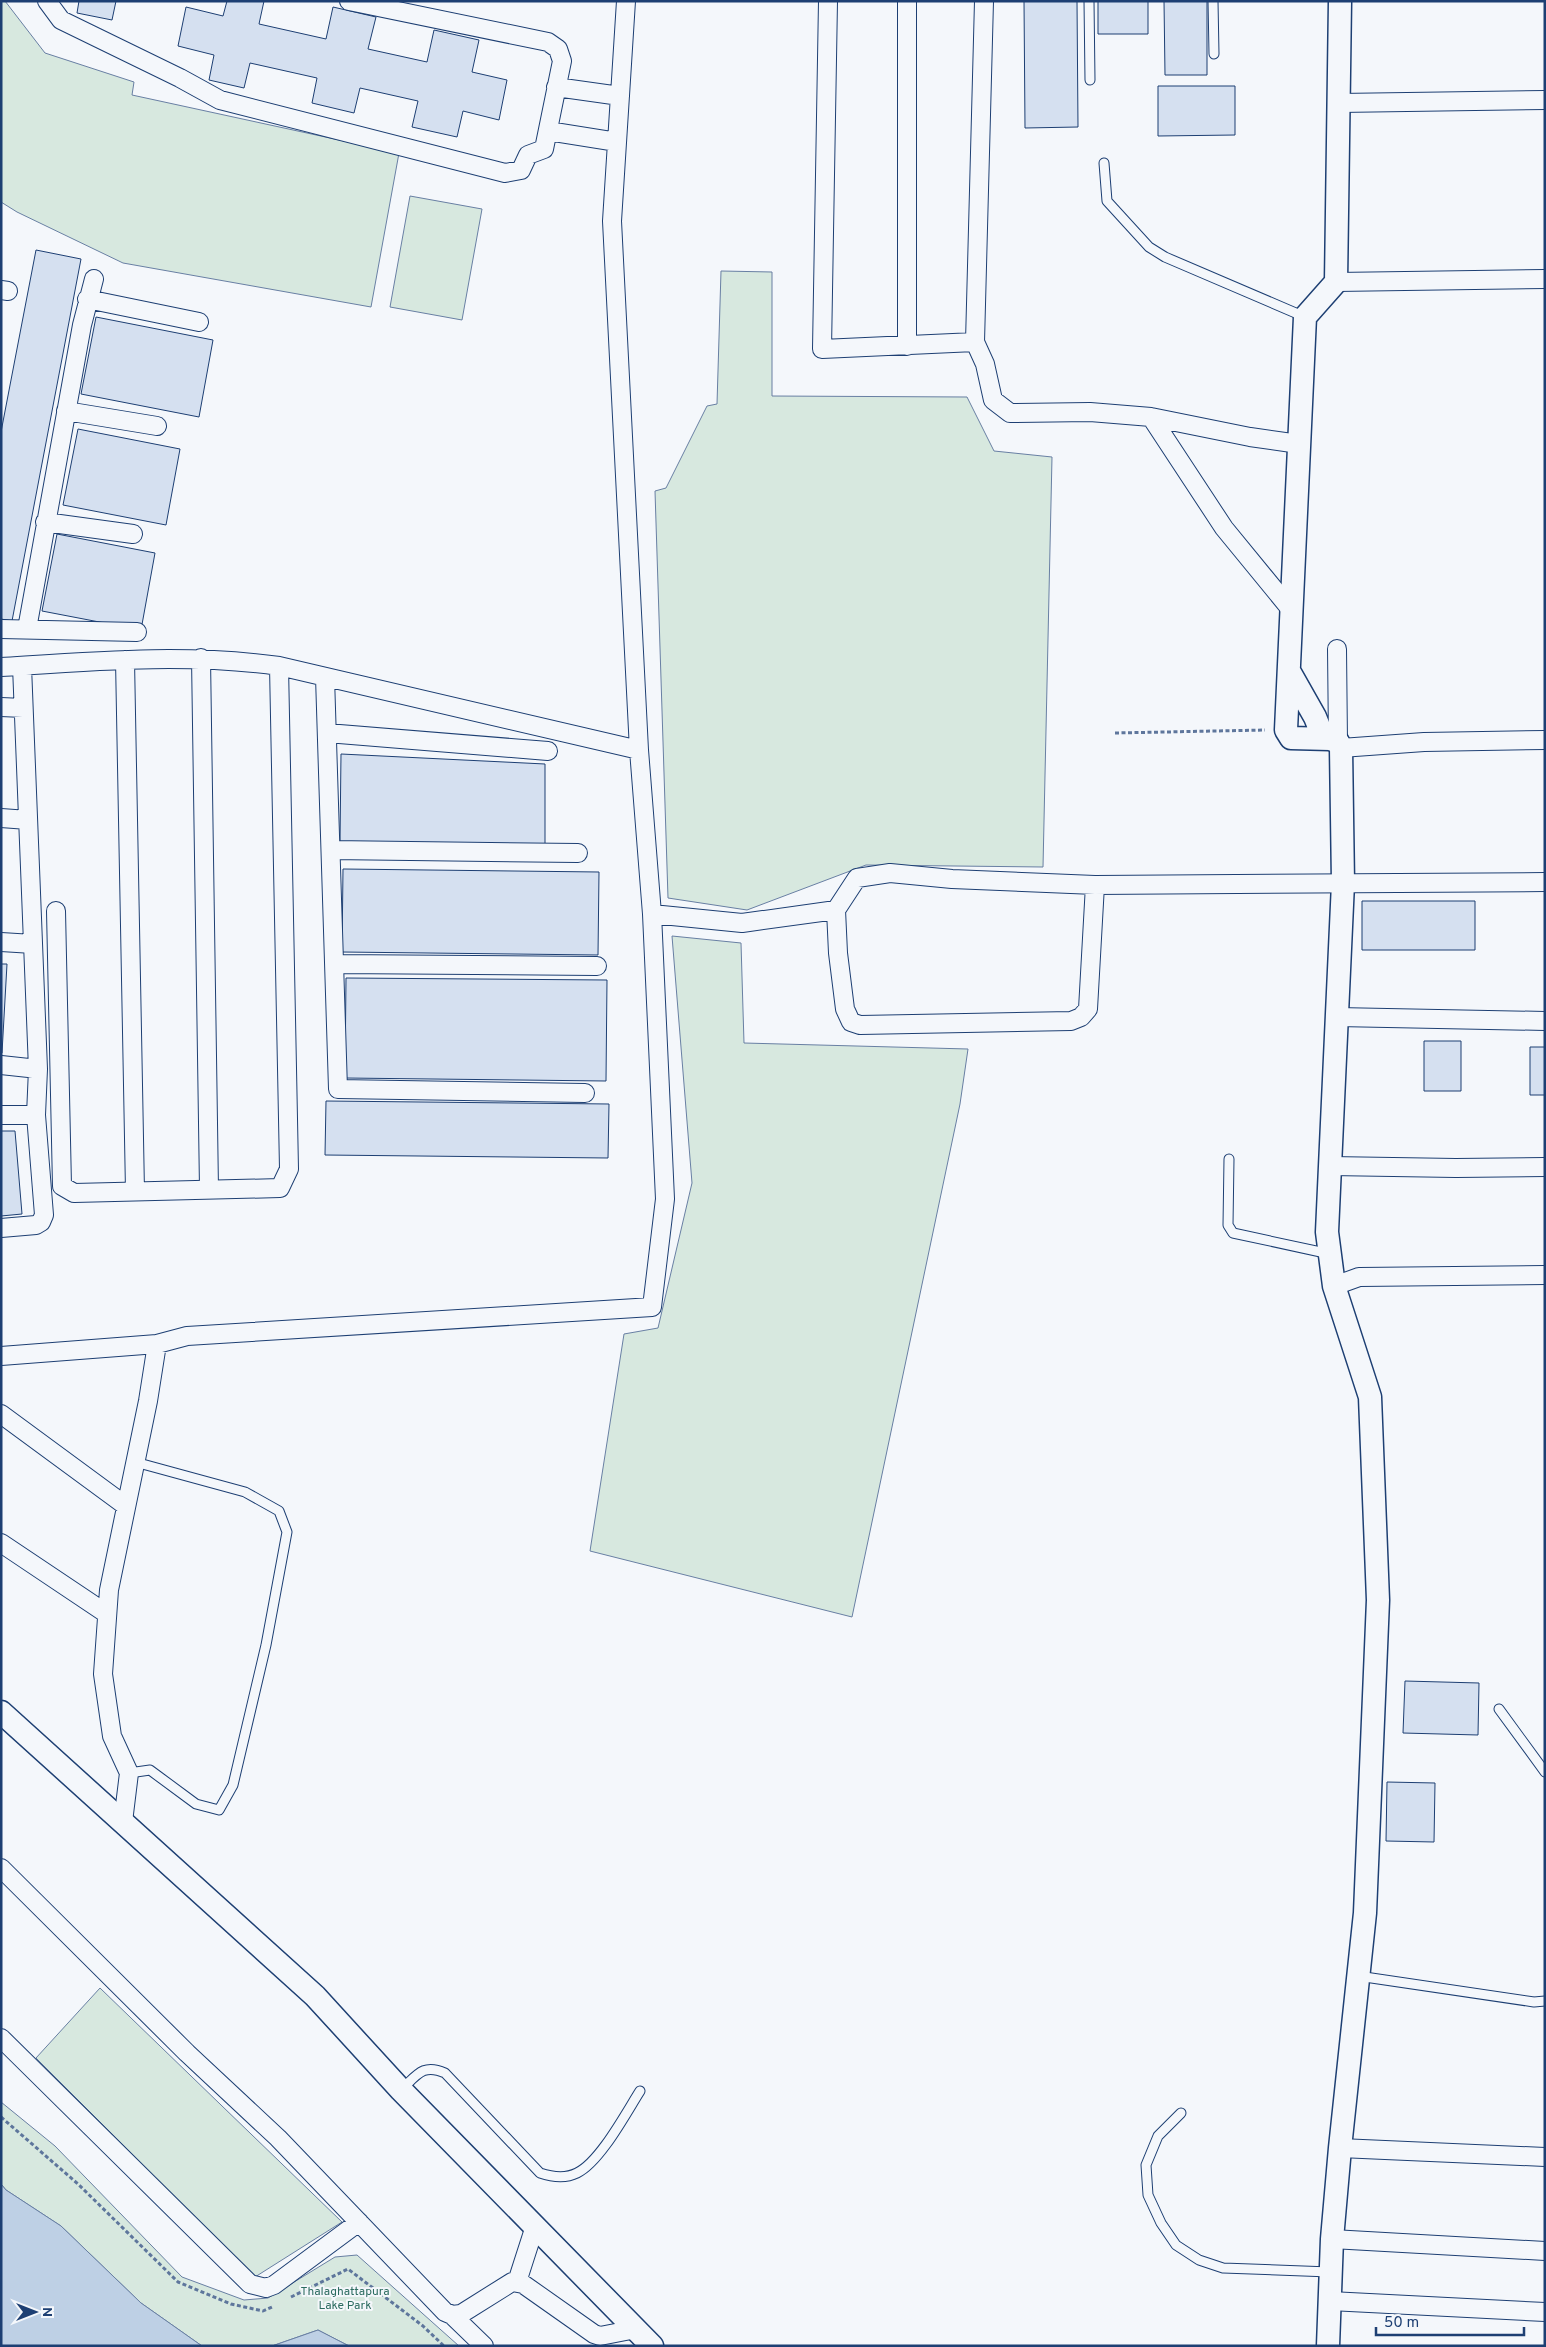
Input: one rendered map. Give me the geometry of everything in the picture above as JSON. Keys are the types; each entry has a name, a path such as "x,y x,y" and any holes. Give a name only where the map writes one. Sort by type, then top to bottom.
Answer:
{"street":[{"path":"47,1 61,20 180,78 220,100 505,173 521,170 528,155 544,149 562,60 558,49 548,42 349,1"},
{"path":"1,1356 157,1344 187,1336 652,1307 665,1199 652,914 639,750 612,221 626,1"},
{"path":"828,1 822,350 975,342"},
{"path":"907,1 907,346"},
{"path":"984,1 975,342 985,364 993,400 1010,413 1090,412 1151,418 1299,444"},
{"path":"1340,1 1336,282 1305,317 1286,730 1291,738 1334,743 1545,740"},
{"path":"556,88 620,96"},
{"path":"1339,103 1545,100"},
{"path":"548,131 617,142"},
{"path":"27,629 87,300 94,279"},
{"path":"1336,282 1545,279"},
{"path":"87,300 199,322"},
{"path":"66,411 157,426"},
{"path":"1151,418 1224,528 1292,610"},
{"path":"45,522 133,534"},
{"path":"1,629 137,632"},
{"path":"1328,2346 1332,2239 1364,1913 1378,1600 1370,1397 1334,1286 1327,1232 1343,883 1334,743 1337,649"},
{"path":"1,667 125,660 201,658 234,660 279,666 639,750"},
{"path":"201,658 209,1189"},
{"path":"125,660 135,1191"},
{"path":"1,1228 36,1225 41,1222 44,1215 36,1115 38,1069 22,666"},
{"path":"56,911 62,1186 74,1193 280,1188 289,1169 279,666"},
{"path":"1289,670 1315,717 1334,743"},
{"path":"325,677 338,1089 585,1093"},
{"path":"1,707 23,708"},
{"path":"327,733 548,751"},
{"path":"1,818 28,820"},
{"path":"331,850 578,853"},
{"path":"1095,885 1088,1009 1081,1017 1071,1021 860,1025 851,1022 845,1009 838,953 836,910 857,878 890,873 952,879 1095,885 1545,882"},
{"path":"652,914 742,923 836,910"},
{"path":"1,942 33,944"},
{"path":"335,964 597,966"},
{"path":"1337,1017 1545,1021"},
{"path":"1,1066 38,1069"},
{"path":"1,1115 36,1115"},
{"path":"1330,1166 1545,1167"},
{"path":"1334,1286 1359,1277 1545,1275"},
{"path":"123,1822 129,1773 112,1736 103,1674 107,1614 109,1590 157,1344"},
{"path":"1,1414 126,1506"},
{"path":"1,1542 107,1614"},
{"path":"1,1712 315,1996 401,2090 652,2346"},
{"path":"1,1868 187,2053 278,2138 445,2312 452,2315 484,2346"},
{"path":"1,2038 250,2284 266,2288 274,2285 359,2222"},
{"path":"1340,2148 1545,2157"},
{"path":"516,2282 535,2226"},
{"path":"1332,2239 1545,2251"},
{"path":"452,2315 461,2314 512,2282 516,2282 523,2284 594,2334 600,2336 636,2329"},
{"path":"1330,2300 1545,2312"}],"lane":[{"path":"1089,1 1090,80"},
{"path":"1213,1 1214,54"},
{"path":"1104,163 1107,201 1149,246 1165,257 1214,276 1305,317"},
{"path":"1229,1159 1228,1225 1233,1233 1330,1254"},
{"path":"129,1773 150,1770 196,1804 219,1810 233,1785 266,1645 287,1532 279,1512 245,1492 135,1462"},
{"path":"1499,1709 1545,1772"},
{"path":"1358,1976 1534,2002 1545,2001"},
{"path":"401,2090 422,2070 427,2068 445,2073 540,2172 550,2176 568,2176 587,2166 609,2140 640,2091"},
{"path":"1181,2113 1158,2136 1146,2165 1148,2195 1160,2223 1176,2245 1199,2260 1223,2268 1331,2272"}],"path":[{"path":"1115,733 1286,730"}],"green space":[{"path":"1,1 5,1 45,53 134,82 132,95 399,153 371,307 123,263 17,212 1,202"},
{"path":"410,196 482,209 462,320 390,307"},
{"path":"721,271 772,272 772,396 967,397 994,451 1052,457 1043,867 866,865 747,910 668,898 655,491 666,488 707,406 717,404"},
{"path":"672,936 741,943 744,1043 968,1049 960,1104 852,1617 590,1551 624,1334 658,1328 692,1183"},
{"path":"100,1988 342,2222 255,2277 36,2058"},
{"name":"Thalaghattapura Lake Park","path":"1,2102 55,2146 182,2277 244,2300 268,2298 335,2257 357,2255 459,2346 349,2346 318,2330 272,2346 202,2346 141,2303 61,2226 6,2190 1,2184"}],"water":[{"path":"1,2184 6,2190 61,2226 141,2303 202,2346 1,2346"},
{"path":"318,2330 349,2346 272,2346"}],"building":[{"path":"79,1 116,1 112,20 77,13"},
{"path":"227,1 264,1 259,24 326,39 333,7 376,17 368,49 427,62 434,30 479,40 472,72 507,80 499,120 463,111 457,137 412,127 418,101 360,88 354,113 312,103 317,78 250,63 244,88 209,80 214,55 178,46 186,7 223,16"},
{"path":"1024,1 1077,1 1078,127 1025,128"},
{"path":"1098,1 1148,1 1148,34 1098,34"},
{"path":"1164,1 1207,1 1207,75 1165,75"},
{"path":"1158,86 1235,86 1235,135 1158,136"},
{"path":"36,250 81,259 12,621 1,619 1,432"},
{"path":"96,317 213,340 199,417 81,394"},
{"path":"78,429 180,449 166,525 63,505"},
{"path":"57,534 155,553 141,630 42,611"},
{"path":"341,754 545,764 545,845 340,843"},
{"path":"343,869 599,872 598,955 342,952"},
{"path":"1362,901 1475,901 1475,950 1362,950"},
{"path":"1,964 7,964 2,1053 1,1053"},
{"path":"346,978 607,980 606,1081 345,1078"},
{"path":"1424,1041 1461,1041 1461,1091 1424,1091"},
{"path":"1530,1047 1545,1047 1545,1095 1530,1095"},
{"path":"326,1101 609,1104 608,1158 325,1155"},
{"path":"1,1131 15,1131 22,1214 1,1216"},
{"path":"1405,1681 1479,1683 1478,1735 1403,1733"},
{"path":"1387,1782 1435,1783 1434,1842 1386,1841"}]}
